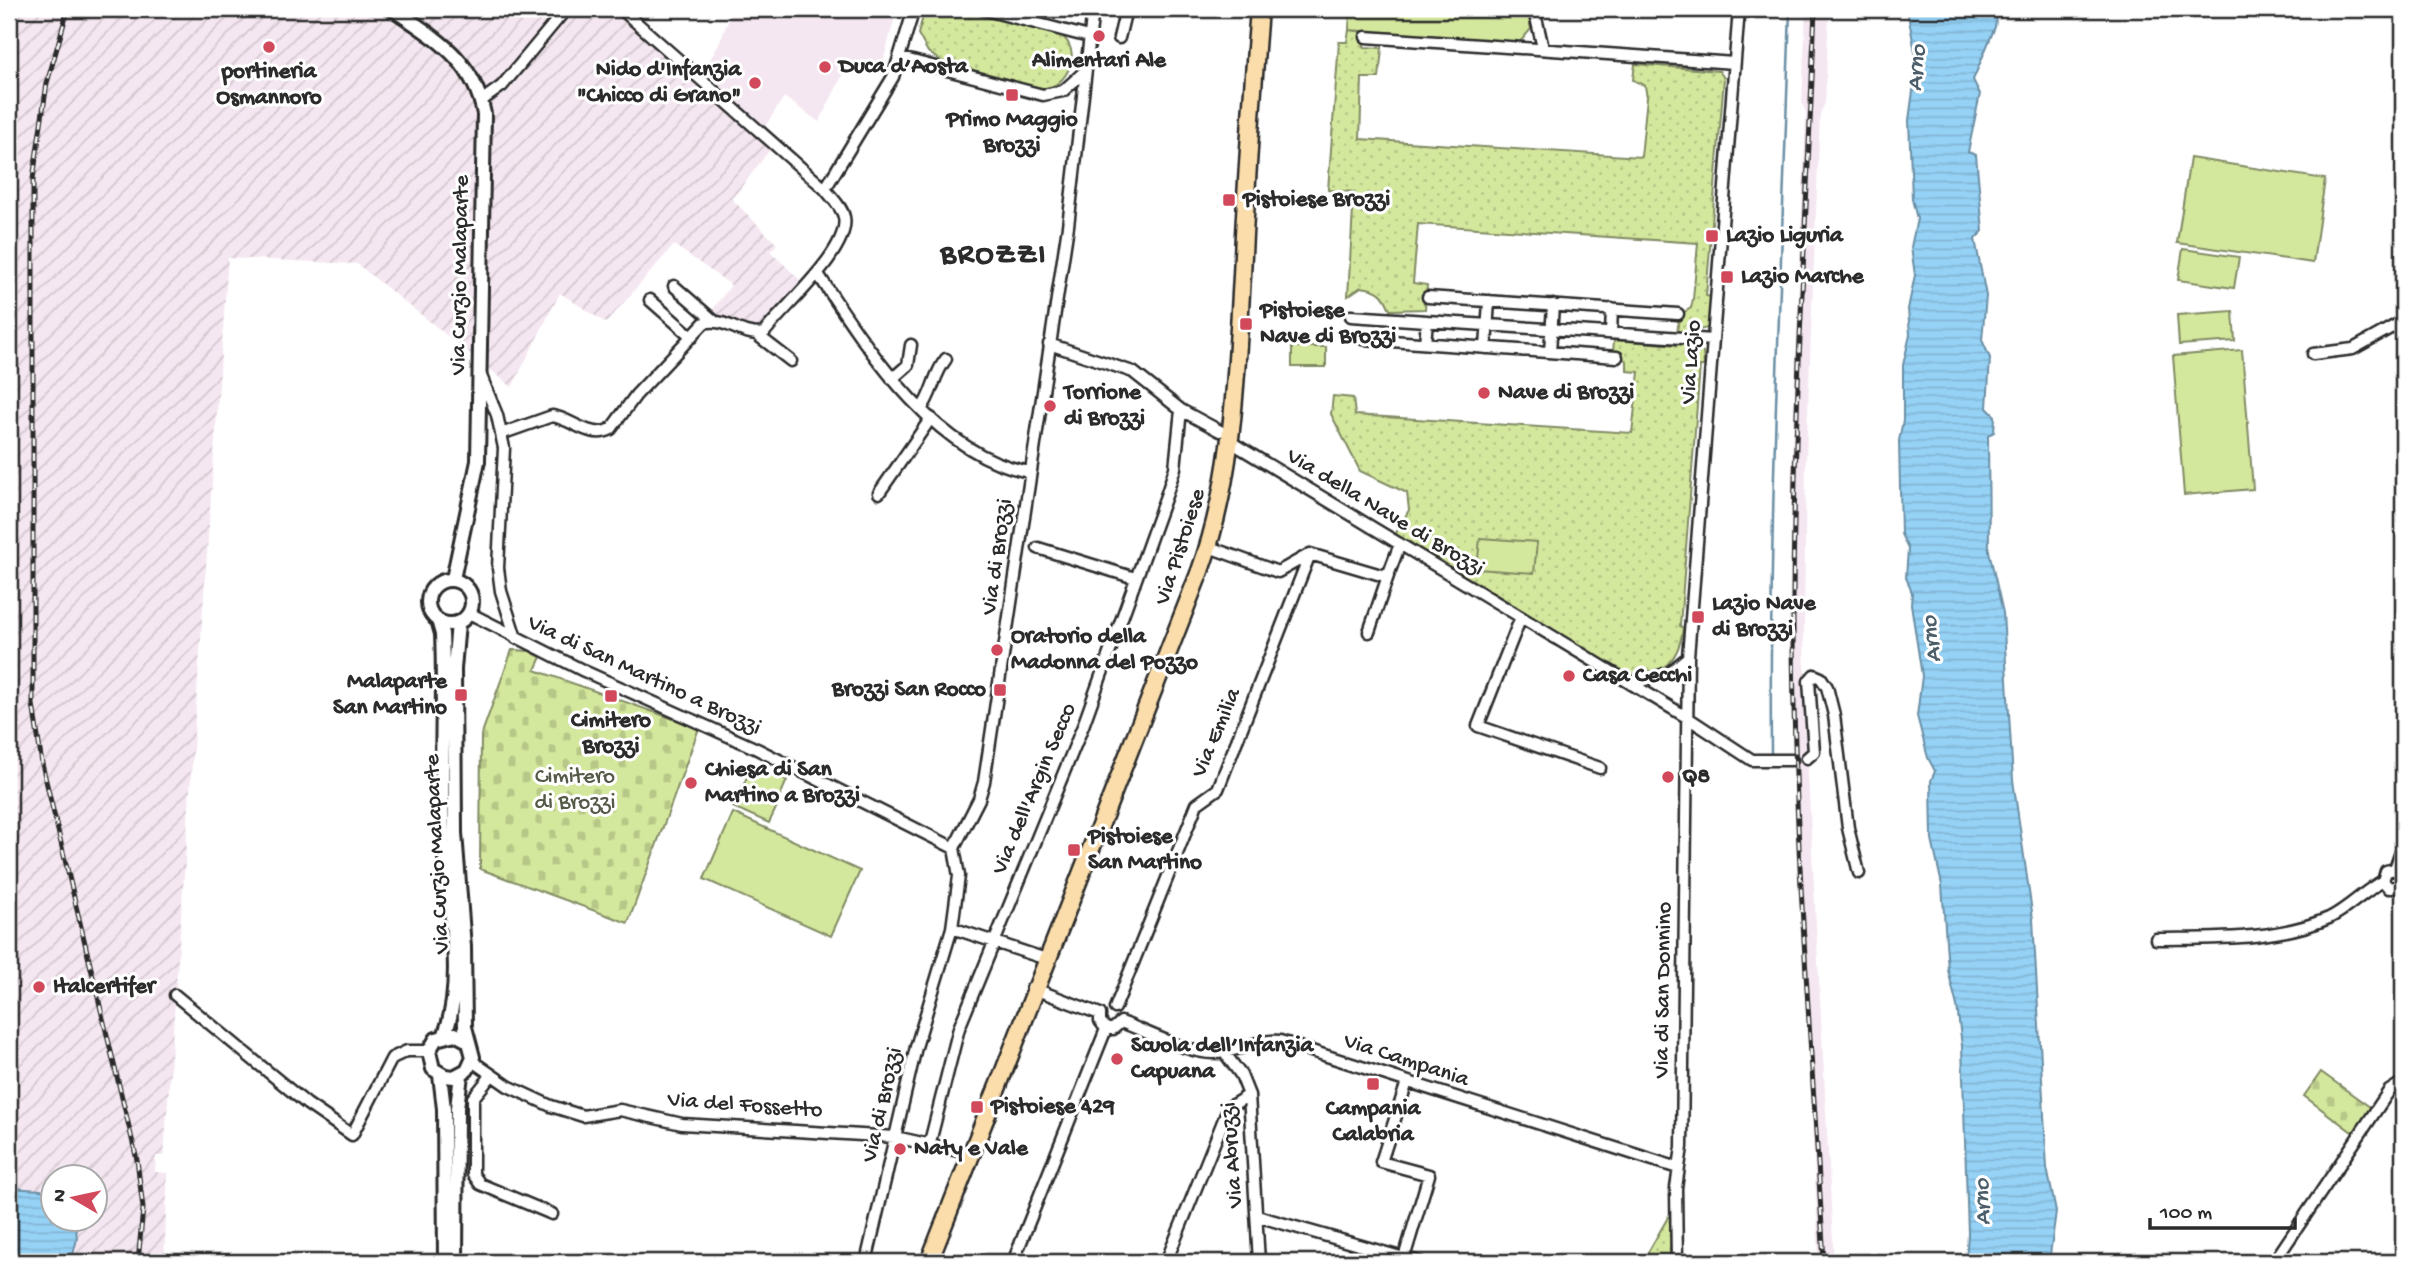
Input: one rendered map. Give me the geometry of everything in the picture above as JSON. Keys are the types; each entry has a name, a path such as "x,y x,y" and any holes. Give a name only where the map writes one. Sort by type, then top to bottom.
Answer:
{"main road":[{"name":"Via Pistoiese","path":"929,1262 1209,547 1222,499 1251,9"},
{"name":"Via Pistoiese","path":"921,1262 963,1152 1034,989 1041,957 1199,545 1212,498 1225,436 1259,9"}],"street":[{"name":"Via Curzio Malaparte","path":"393,9 461,60 481,101 485,125 478,461 453,579 437,583 428,594 429,609 438,620 443,645 443,834 453,959 452,1013 445,1034"},
{"path":"481,101 499,88 526,60 566,9"},
{"path":"621,9 825,189 843,214 844,224 840,238 818,274 779,312 764,333 756,334"},
{"path":"825,189 893,77 914,9"},
{"path":"982,9 1089,37"},
{"name":"Via di Brozzi","path":"866,1262 916,1047 952,928 959,876 954,848 982,791 1029,546 1030,472 1068,226 1093,9"},
{"path":"1119,38 1126,9"},
{"path":"1534,9 1543,48"},
{"name":"Via Lazio","path":"1688,718 1688,657 1739,9"},
{"path":"1366,37 1734,63"},
{"path":"901,58 1043,95 1063,91 1084,72"},
{"path":"818,274 892,379 921,409 995,464 1030,472"},
{"path":"674,286 713,320 756,334 791,361"},
{"path":"1428,297 1678,314"},
{"path":"650,300 692,337"},
{"path":"1486,348 1489,301"},
{"path":"1550,352 1553,305"},
{"path":"1611,333 1612,309"},
{"path":"1351,316 1713,340"},
{"path":"501,434 552,416 588,431 605,432 611,429 636,395 705,323 713,320"},
{"path":"1425,343 1427,321"},
{"path":"2313,355 2353,349 2403,321"},
{"path":"1363,339 1617,357"},
{"name":"Via della Nave di Brozzi","path":"1049,344 1133,372 1181,410 1688,718 1746,757 1758,761 1792,760"},
{"path":"892,379 908,365 911,345"},
{"path":"921,409 928,401 936,371 946,359"},
{"path":"480,372 501,434 504,469 498,568 501,591 516,638"},
{"name":"Via dell'Argin Secco","path":"930,1142 959,1028 992,941 1083,726 1175,468 1181,410"},
{"path":"879,493 931,418"},
{"path":"1369,632 1400,544"},
{"path":"1029,546 1136,578"},
{"path":"1209,547 1278,572 1310,554 1374,575 1389,573"},
{"name":"Via Emilia","path":"1115,1008 1197,804 1218,789 1310,554"},
{"path":"438,620 458,623 469,613 472,601 469,592 453,579"},
{"name":"Via di San Martino a Brozzi","path":"469,613 516,638 711,727 954,848"},
{"path":"1521,617 1478,726 1600,768"},
{"name":"Via Curzio Malaparte","path":"458,623 454,641 454,788 467,1041 472,1048 472,1061"},
{"path":"1631,684 1669,673 1688,657"},
{"path":"1810,758 1809,681 1814,675 1821,678 1827,687 1834,715 1848,828 1859,873"},
{"name":"Via di San Donnino","path":"1677,1262 1678,1168 1682,1147 1688,718"},
{"path":"2395,869 2403,846"},
{"path":"2156,939 2227,937 2285,931 2330,917 2383,881 2386,871 2395,869"},
{"path":"2383,881 2389,888 2402,886 2402,875 2395,869"},
{"path":"952,928 1041,957"},
{"path":"1034,989 1100,1014"},
{"path":"175,995 307,1104 352,1135 391,1058 407,1051 429,1051"},
{"path":"1115,1008 1121,1015 1121,1022 1113,1029 1106,1029 1100,1021 1100,1014 1105,1009 1115,1008"},
{"name":"Via Campania","path":"1121,1022 1206,1052 1224,1052 1262,1041 1280,1041 1678,1168"},
{"path":"1013,1262 1106,1029"},
{"path":"461,1075 450,1077 440,1074 431,1065 429,1051 436,1039 445,1034 455,1034 467,1041"},
{"name":"Via Abruzzi","path":"1224,1052 1241,1075 1249,1095 1259,1262"},
{"path":"456,1262 457,1108 461,1075 472,1061"},
{"name":"Via del Fossetto","path":"472,1061 491,1076 551,1106 583,1116 620,1111 682,1124 895,1136 930,1142 963,1152"},
{"path":"440,1074 444,1109 445,1262"},
{"path":"491,1076 473,1098 473,1174 480,1184 552,1214"},
{"path":"1404,1258 1429,1175 1381,1162 1407,1082"},
{"path":"2274,1262 2389,1091 2403,1082"},
{"path":"1166,1262 1226,1114 1230,1106 1249,1095"},
{"path":"1257,1216 1420,1262"}],"shaded area":[{"path":"9,9 628,9 776,142 732,199 777,244 770,251 802,282 758,331 750,332 710,313 731,285 674,245 606,323 560,293 512,387 357,264 228,258 164,1156 156,1156 155,1172 168,1173 164,1262 9,1262"},
{"name":"Duca d’Aosta","path":"733,9 897,9 881,70 850,61 819,122 784,97 764,128 704,70 718,46"},
{"path":"1806,9 1829,9 1825,103 1820,114 1806,457 1804,632 1806,737 1834,1262 1819,1262 1789,632 1792,458 1806,113 1802,103"}],"green space":[{"path":"941,9 1004,18 1054,31 1070,46 1072,58 1066,75 1060,82 1043,90 944,63 928,52 918,34 923,17"},
{"path":"1350,9 1527,9 1531,29 1520,42 1349,30"},
{"path":"1349,30 1365,32 1364,47 1382,48 1379,78 1362,78 1360,139 1641,157 1647,97 1645,86 1633,80 1635,64 1719,71 1724,78 1706,296 1711,297 1708,328 1693,331 1692,345 1703,352 1704,366 1700,366 1680,626 1683,628 1677,652 1665,666 1656,671 1623,674 1395,535 1409,510 1407,493 1360,471 1331,414 1333,396 1353,398 1355,415 1632,433 1639,372 1627,371 1627,361 1613,353 1614,340 1676,345 1679,315 1691,308 1693,299 1698,243 1418,224 1413,283 1427,285 1425,309 1390,310 1383,296 1367,288 1361,287 1348,296 1354,192 1328,190 1339,42 1347,42"},
{"path":"2190,158 2325,179 2313,263 2177,243"},
{"path":"2183,249 2239,257 2234,288 2178,280"},
{"path":"2233,311 2235,341 2179,345 2177,315"},
{"path":"1292,347 1326,347 1326,367 1292,367"},
{"path":"2242,350 2253,489 2184,495 2173,356"},
{"path":"1480,538 1537,542 1534,573 1477,569"},
{"name":"Cimitero di Brozzi","path":"512,650 530,651 541,657 535,670 699,728 628,923 480,869 481,736"},
{"path":"752,765 787,780 778,801 743,786"},
{"path":"742,787 778,804 769,823 733,807"},
{"path":"733,813 860,871 831,936 704,879"},
{"path":"2321,1072 2374,1110 2356,1135 2304,1096"},
{"path":"1671,1212 1670,1262 1646,1262 1647,1254"}],"water":[{"name":"Arno","path":"1907,9 1998,9 1995,27 1973,80 1980,94 1968,152 1976,155 1983,231 1975,239 1986,296 1982,340 1990,358 1987,408 1995,416 1994,432 1988,435 1989,551 2003,613 2013,780 2033,919 2047,1168 2056,1212 2049,1262 1966,1262 1968,1234 1962,1046 1957,1006 1948,970 1942,885 1932,840 1931,781 1935,771 1928,758 1917,716 1922,676 1911,604 1912,593 1906,577 1908,549 1901,534 1899,441 1903,420 1903,365 1910,335 1908,309 1915,275 1911,247 1917,219 1912,199 1909,120 1917,62"},
{"path":"9,1188 38,1190 38,1232 76,1232 71,1262 9,1262"}],"waterway":[{"path":"1771,753 1774,474 1790,9"}],"railway":[{"path":"68,9 47,83 33,179 33,704 42,764 137,1160 143,1208 138,1262"},
{"path":"1815,9 1798,391 1793,620 1796,780 1824,1262"}],"place":[{"name":"Alimentari Ale","path":"1099,36"},
{"name":"portineria Osmannoro","path":"269,47"},
{"name":"Duca d’Aosta","path":"825,67"},
{"name":"Nido d'Infanzia \"Chicco di Grano\"","path":"755,83"},
{"name":"Primo Maggio Brozzi","path":"1012,95"},
{"name":"Pistoiese Brozzi","path":"1229,200"},
{"name":"Lazio Liguria","path":"1712,236"},
{"name":"Lazio Marche","path":"1727,277"},
{"name":"Pistoiese Nave di Brozzi","path":"1246,324"},
{"name":"Nave di Brozzi","path":"1484,393"},
{"name":"Torrione di Brozzi","path":"1050,406"},
{"name":"Lazio Nave di Brozzi","path":"1698,617"},
{"name":"Oratorio della Madonna del Pozzo","path":"997,650"},
{"name":"Casa Cecchi","path":"1569,676"},
{"name":"Brozzi San Rocco","path":"1000,690"},
{"name":"Malaparte San Martino","path":"461,695"},
{"name":"Cimitero Brozzi","path":"611,696"},
{"name":"Q8","path":"1668,777"},
{"name":"Chiesa di San Martino a Brozzi","path":"691,783"},
{"name":"Pistoiese San Martino","path":"1074,850"},
{"name":"Italcertifer","path":"39,987"},
{"name":"Scuola dell’Infanzia Capuana","path":"1117,1059"},
{"name":"Campania Calabria","path":"1373,1084"},
{"name":"Pistoiese 429","path":"977,1107"},
{"name":"Naty e Vale","path":"900,1149"}],"district":[{"name":"BROZZI","path":"994,256"}]}
